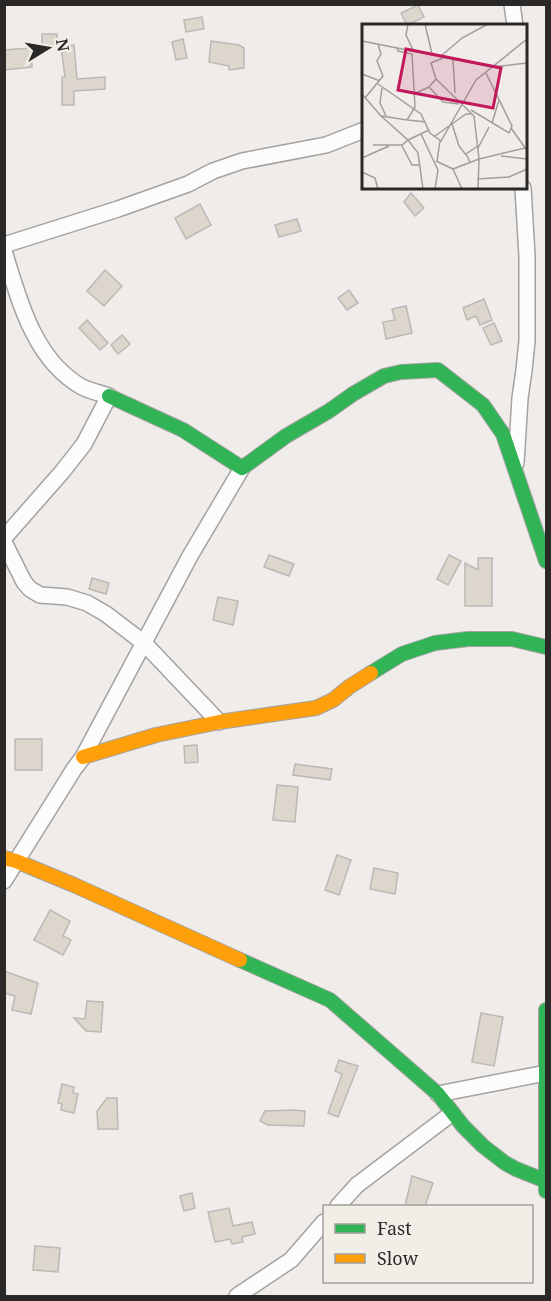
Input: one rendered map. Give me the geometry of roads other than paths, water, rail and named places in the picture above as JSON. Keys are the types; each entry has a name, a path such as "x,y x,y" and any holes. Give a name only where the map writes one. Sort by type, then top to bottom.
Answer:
{"street":[{"path":"512,4 514,24"},
{"path":"4,245 188,184 213,171 242,161 326,145 362,130"},
{"path":"516,469 520,398 527,341 527,256 523,189"},
{"path":"4,251 24,314 56,367 69,379 84,388 109,396 183,430 242,468"},
{"path":"4,881 10,860 82,757 190,556 242,468 286,436 353,394 384,376 401,372 438,370 483,405 503,434 546,561"},
{"path":"109,396 84,444 4,540 24,582 30,589 40,595 66,597 87,603 106,614 144,643 219,722"},
{"path":"82,757 156,735 219,722 316,708 333,700 349,687 402,654 435,643 468,639 512,639 546,646"},
{"path":"10,860 74,885 330,1000 438,1094 452,1114 492,1154 516,1169 546,1180"},
{"path":"546,1010 546,1195"},
{"path":"438,1094 546,1073"},
{"path":"339,1205 357,1185 452,1114"},
{"path":"237,1296 291,1260 323,1223"}]}
